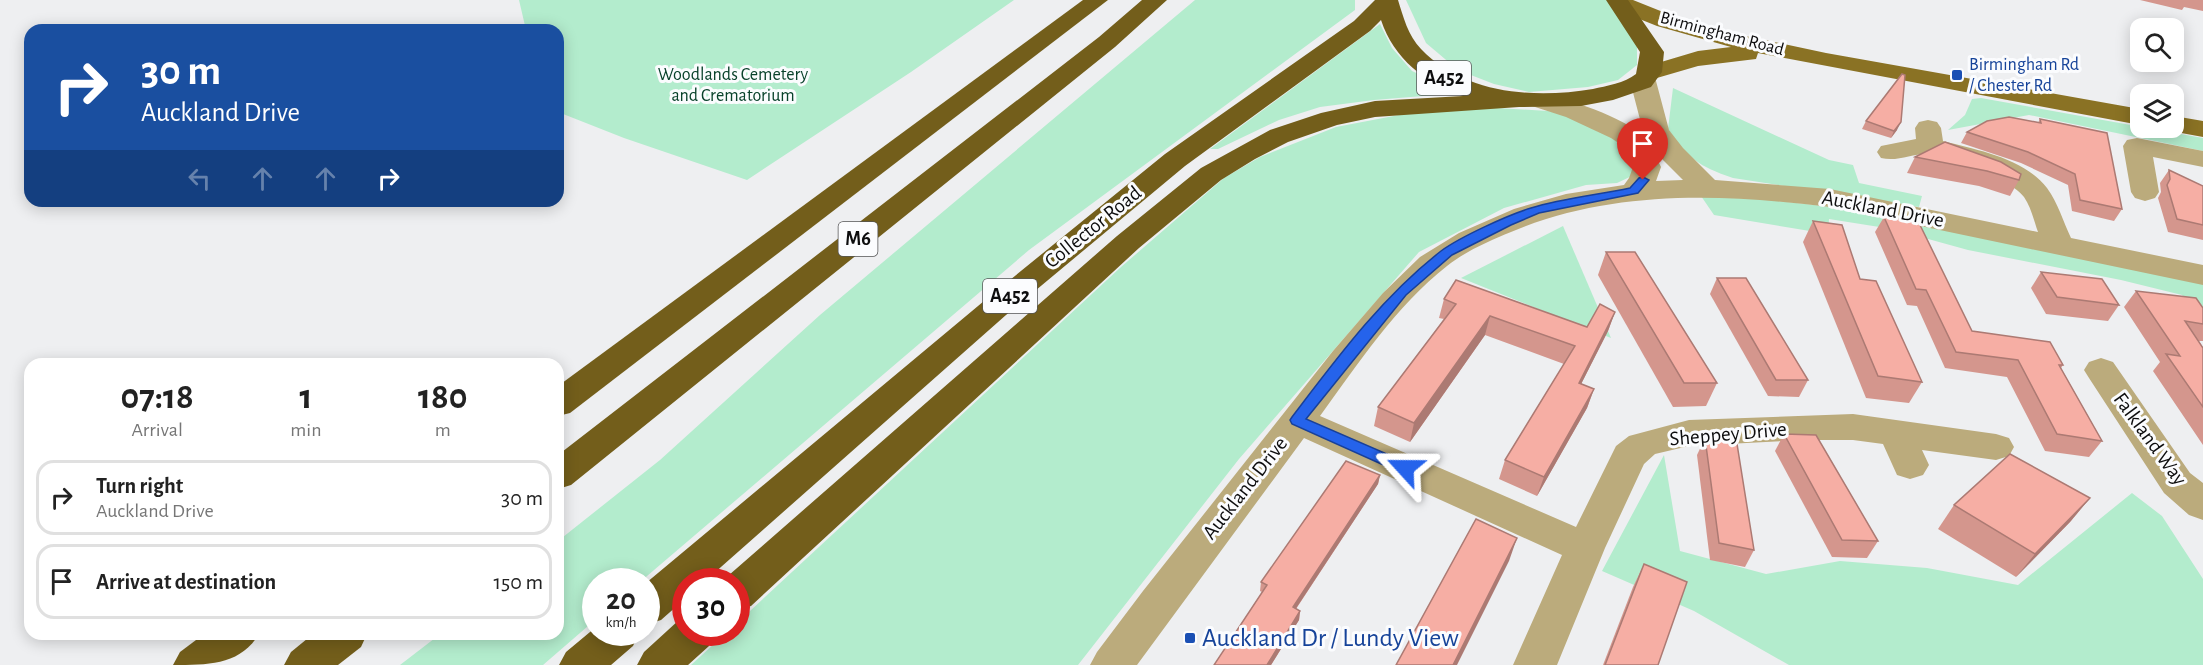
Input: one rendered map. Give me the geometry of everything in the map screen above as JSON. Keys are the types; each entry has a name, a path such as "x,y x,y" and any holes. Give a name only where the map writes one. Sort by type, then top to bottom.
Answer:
{"highway":[{"name":"M6","path":"564,400 1097,0"},
{"name":"M6","path":"564,470 1060,80 1156,0"},
{"name":"A452","path":"1387,0 1403,43 1420,61 1442,77 1470,89 1529,101 1597,96 1646,77"},
{"name":"Collector Road","path":"660,596 995,308 1175,160 1362,26 1387,0"},
{"path":"1618,2 1652,52 1646,77"},
{"name":"Collector Road","path":"750,581 1128,242 1211,174 1245,153 1279,136 1330,119 1375,110 1438,103 1529,101"},
{"path":"195,665 230,640"},
{"path":"306,665 338,640"},
{"path":"581,665 603,646"},
{"path":"659,665 680,646"}],"main road":[{"name":"Birmingham Road","path":"1618,2 1665,21 1717,37 1826,60 2130,115"},
{"name":"Birmingham Road","path":"1646,77 1696,57 1722,53 1767,54 1826,60"},
{"path":"2184,125 2203,129"}],"street":[{"path":"1646,77 1656,132 1673,154 1706,188"},
{"path":"1529,101 1598,120 1634,141 1647,167 1643,180 1634,191"},
{"path":"1891,152 1912,147 1929,137 2028,183 2047,212 2058,244"},
{"path":"2145,192 2137,146 2169,140 2203,159"},
{"name":"Auckland Drive","path":"1112,665 1223,515 1334,372 1401,292 1448,252 1506,222 1536,210 1634,191 1706,188 1752,190 1830,198 2203,275"},
{"name":"Falkland Way","path":"2101,370 2177,483 2203,505"},
{"path":"1297,420 1585,548"},
{"name":"Sheppey Drive","path":"1535,665 1585,548 1629,456 1642,446 1689,433 1743,429 1853,427 1904,449 1996,447"}],"green space":[{"name":"Woodlands Cemetery and Crematorium","path":"519,0 1014,0 911,72 747,180 624,138 564,114 564,24 525,24"},
{"path":"1195,0 1355,0 1355,10 1029,250 656,568 582,568 582,631 543,665 400,665 432,640 564,640 564,536 660,460 820,315"},
{"path":"1406,0 1607,0 1637,46 1637,65 1618,80 1588,87 1529,92 1494,84 1458,70 1426,43"},
{"path":"1380,24 1392,48 1412,71 1460,93 1320,107 1279,120 1218,149 1210,149"},
{"path":"1673,88 1829,160 1853,165 1859,183 1922,196 1919,207 1733,178 1711,170 1689,155 1668,129"},
{"path":"1981,98 2130,125 2130,136 2029,115 1948,130 1965,115 1972,99"},
{"path":"1480,107 1548,111 1579,117 1620,138 1637,163 1634,175 1617,183 1586,185 1504,208 1419,252 1239,459 1078,665 691,665 712,646 750,646 750,611 1121,267 1224,178 1260,157 1336,127 1420,111"},
{"path":"2184,135 2203,138 2203,151 2140,138 2184,138"},
{"path":"1701,196 1828,206 1891,216 1954,227 2203,281 2203,321 2182,295 2121,280 1968,250 1892,229 1829,219 1828,234 1714,215"},
{"path":"1563,226 1611,338 1461,278"},
{"path":"1664,455 1680,551 1766,574 1840,561 1927,568 2018,585 2132,493 2162,516 2203,579 2203,665 1789,665 1694,611 1602,571"}],"building":[{"path":"1902,74 1905,75 1901,122 1894,131 1866,121"},
{"path":"2009,117 2041,123 2040,119 2107,133 2122,209 2080,200 2075,174 2028,152 1967,132 1987,121"},
{"path":"1945,142 2001,162 2021,174 2019,180 1987,171 1915,157"},
{"path":"2169,170 2203,186 2203,225 2177,219 2167,185 2170,179"},
{"path":"1884,217 1918,221 1972,331 2050,342 2063,365 2059,365 2102,441 2057,434 2018,360 1956,352 1926,290 1916,289"},
{"path":"1813,221 1842,225 1860,279 1876,281 1922,382 1878,376"},
{"path":"1606,252 1635,252 1717,383 1684,383"},
{"path":"2041,272 2102,279 2119,305 2057,297"},
{"path":"1717,278 1746,278 1808,380 1776,380"},
{"path":"1456,280 1587,327 1600,304 1615,312 1579,383 1594,389 1544,477 1505,460 1575,346 1490,316 1414,423 1378,407 1456,304 1444,299"},
{"path":"2136,291 2196,298 2203,308 2203,324 2185,321 2203,348 2203,407 2166,354 2180,356"},
{"path":"1784,434 1816,435 1878,541 1842,540"},
{"path":"1705,438 1737,444 1754,550 1719,543"},
{"path":"2010,454 2090,498 2035,554 1954,505"},
{"path":"1346,461 1380,475 1293,607 1300,611 1267,665 1214,665 1267,585 1261,582"},
{"path":"1476,519 1517,538 1453,665 1396,665"},
{"path":"1644,564 1687,582 1658,665 1605,665"}],"place":[{"name":"Birmingham Rd / Chester Rd","path":"1957,75"},
{"name":"Auckland Dr / Lundy View","path":"1190,638"}],"route":[{"path":"1405,468 1297,420 1401,292 1432,263 1466,242 1536,210 1634,191 1643,180"}]}
